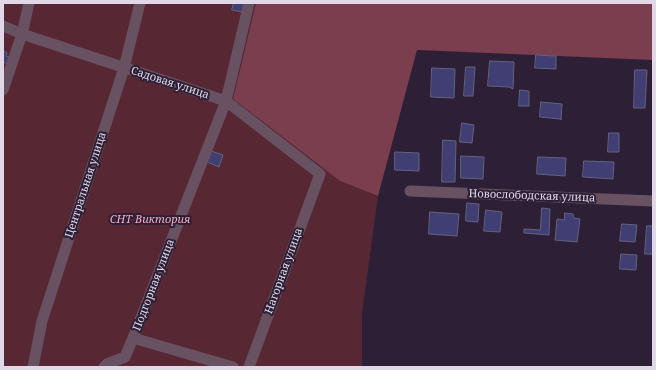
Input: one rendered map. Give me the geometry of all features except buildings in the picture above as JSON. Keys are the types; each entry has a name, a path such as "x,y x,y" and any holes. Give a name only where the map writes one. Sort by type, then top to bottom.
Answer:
{"street":[{"path":"3,90 22,34 29,3"},
{"name":"Центральная улица","path":"32,367 42,321 124,68 140,3"},
{"name":"Подгорная улица","path":"104,367 107,364 125,356 133,338 226,101 249,3"},
{"name":"Садовая улица","path":"3,26 22,34 226,101 320,174"},
{"name":"Нагорная улица","path":"249,367 320,174"},
{"name":"Новослободская улица","path":"410,191 653,201"},
{"path":"133,338 233,367"}],"green space":[{"name":"СНТ Виктория","path":"3,3 256,3 233,99 340,181 378,196 362,313 362,367 3,367"}],"shaded area":[{"path":"256,3 653,3 653,60 417,50 378,196 340,181 233,99"}]}
